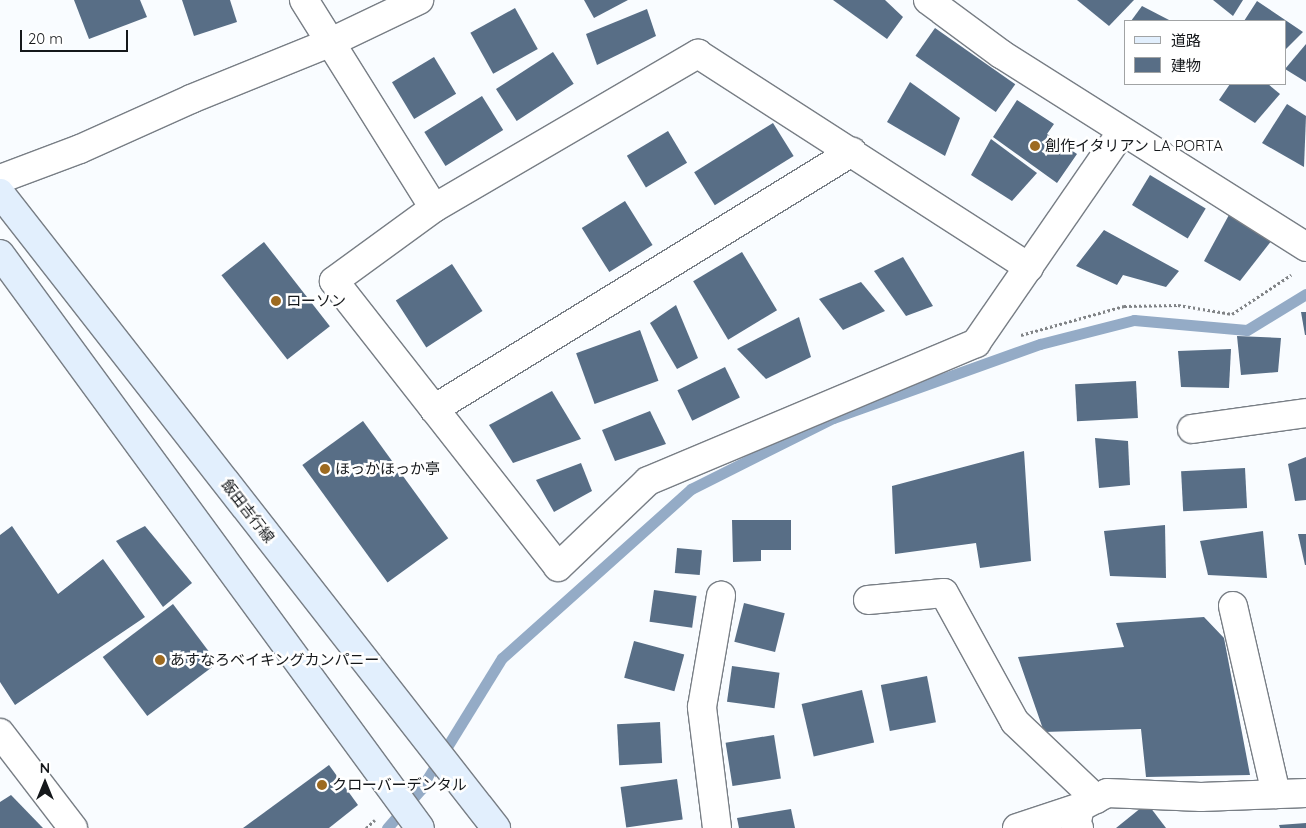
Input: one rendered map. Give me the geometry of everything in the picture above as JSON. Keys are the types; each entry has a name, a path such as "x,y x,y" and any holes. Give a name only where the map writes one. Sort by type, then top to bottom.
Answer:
{"main road":[{"name":"飯田吉行線","path":"0,193 496,828"},
{"path":"0,254 420,828"}],"street":[{"path":"304,0 329,43 434,208"},
{"path":"0,179 80,150 191,99 329,43 418,0"},
{"path":"928,0 1001,54 1122,131 1302,259"},
{"path":"1029,267 698,54 434,208 334,281 558,568 648,481 976,343 1029,267 1122,131"},
{"path":"434,409 852,152"},
{"path":"1192,428 1306,413"},
{"path":"868,600 944,593 1015,722 1085,811"},
{"path":"717,828 702,707 721,596"},
{"path":"1233,606 1276,794"},
{"path":"0,733 73,828"},
{"path":"1017,828 1085,811 1107,793 1200,797 1306,793"}],"path":[{"path":"976,343 1032,333 1124,306 1178,305 1232,314 1302,259"}],"building":[{"path":"74,0 140,0 147,17 89,39"},
{"path":"182,0 230,0 237,22 194,36"},
{"path":"584,0 628,0 594,18"},
{"path":"833,0 885,0 903,17 887,39"},
{"path":"1077,0 1134,0 1109,26"},
{"path":"1213,0 1243,0 1233,16"},
{"path":"1257,1 1285,20 1245,20"},
{"path":"1142,6 1169,20 1132,20"},
{"path":"515,8 538,49 493,74 470,33"},
{"path":"647,9 656,36 597,65 586,34"},
{"path":"1286,21 1303,32 1286,49"},
{"path":"935,28 1015,84 996,112 915,56"},
{"path":"1306,44 1306,82 1286,68"},
{"path":"553,52 574,84 517,121 496,89"},
{"path":"434,57 456,94 414,119 392,82"},
{"path":"910,82 960,118 945,156 887,122"},
{"path":"1229,85 1269,85 1280,94 1255,123 1219,100"},
{"path":"482,96 503,130 446,166 424,132"},
{"name":"創作イタリアン LA PORTA","path":"1017,100 1054,124 1047,134 1077,154 1057,183 993,137"},
{"path":"1287,104 1306,116 1304,167 1262,143"},
{"path":"773,123 794,156 715,205 694,172"},
{"path":"668,131 687,163 646,187 627,156"},
{"path":"991,139 1037,173 1012,201 971,175"},
{"path":"1150,175 1206,208 1188,238 1132,205"},
{"path":"625,201 653,245 609,272 582,228"},
{"path":"1230,213 1272,240 1240,281 1204,261"},
{"path":"1104,230 1179,271 1166,287 1123,275 1117,285 1076,266"},
{"name":"ローソン","path":"264,242 330,326 287,360 221,275"},
{"path":"742,252 777,310 728,340 693,281"},
{"path":"903,257 933,306 906,316 874,271"},
{"path":"452,264 482,311 426,347 396,300"},
{"path":"861,282 885,311 843,330 819,299"},
{"path":"676,305 698,358 677,369 650,323"},
{"path":"1301,312 1306,312 1306,335 1305,335"},
{"path":"799,317 811,357 766,379 737,349"},
{"path":"640,330 658,381 595,404 576,353"},
{"path":"1237,336 1281,338 1278,372 1241,375"},
{"path":"1231,349 1229,388 1181,387 1178,351"},
{"path":"725,367 740,398 692,421 677,390"},
{"path":"1136,381 1138,418 1077,421 1075,384"},
{"path":"552,391 581,439 513,463 489,425"},
{"path":"650,411 666,444 615,461 602,430"},
{"path":"363,421 448,538 388,582 302,465"},
{"path":"1095,438 1128,441 1130,485 1099,488"},
{"path":"1024,451 1031,561 980,568 976,543 895,554 892,486"},
{"path":"1306,457 1306,500 1295,501 1288,464"},
{"path":"581,463 592,491 554,512 536,480"},
{"path":"1245,468 1247,508 1183,511 1181,471"},
{"path":"732,520 791,520 791,550 761,550 761,561 733,562"},
{"path":"1165,525 1166,578 1110,576 1104,531"},
{"path":"12,526 58,594 103,559 145,617 15,705 0,682 0,535"},
{"path":"145,526 192,583 163,607 116,541"},
{"path":"1263,531 1267,578 1208,575 1200,541"},
{"path":"1298,534 1306,534 1306,565 1305,565"},
{"path":"677,548 702,550 700,575 675,573"},
{"path":"654,590 697,596 692,628 650,622"},
{"path":"744,603 785,613 775,652 734,642"},
{"name":"あすなろベイキングカンパニー","path":"173,604 218,663 147,716 103,657"},
{"path":"1204,617 1224,638 1250,775 1146,777 1141,729 1044,732 1018,657 1124,647 1116,623"},
{"path":"634,641 684,654 674,691 624,678"},
{"path":"732,666 780,673 775,708 727,702"},
{"path":"927,676 936,722 890,731 881,685"},
{"path":"862,690 874,743 814,757 802,704"},
{"path":"660,722 662,763 619,765 617,724"},
{"path":"774,735 781,778 732,786 726,743"},
{"name":"クローバーデンタル","path":"329,765 358,805 329,828 243,828"},
{"path":"677,779 683,820 626,828 621,787"},
{"path":"11,795 43,828 0,828 0,802"},
{"path":"1147,803 1166,828 1116,828"},
{"path":"791,809 795,828 739,828 737,818"},
{"path":"1306,823 1306,828 1280,828 1279,825"}],"waterway":[{"path":"387,828 421,789 502,658 691,489 833,418 1040,344 1134,320 1247,330 1306,294"}],"place":[{"name":"創作イタリアン LA PORTA","path":"1035,146"},
{"name":"ローソン","path":"276,301"},
{"name":"ほっかほっか亭","path":"325,469"},
{"name":"あすなろベイキングカンパニー","path":"160,660"},
{"name":"クローバーデンタル","path":"322,785"}]}
